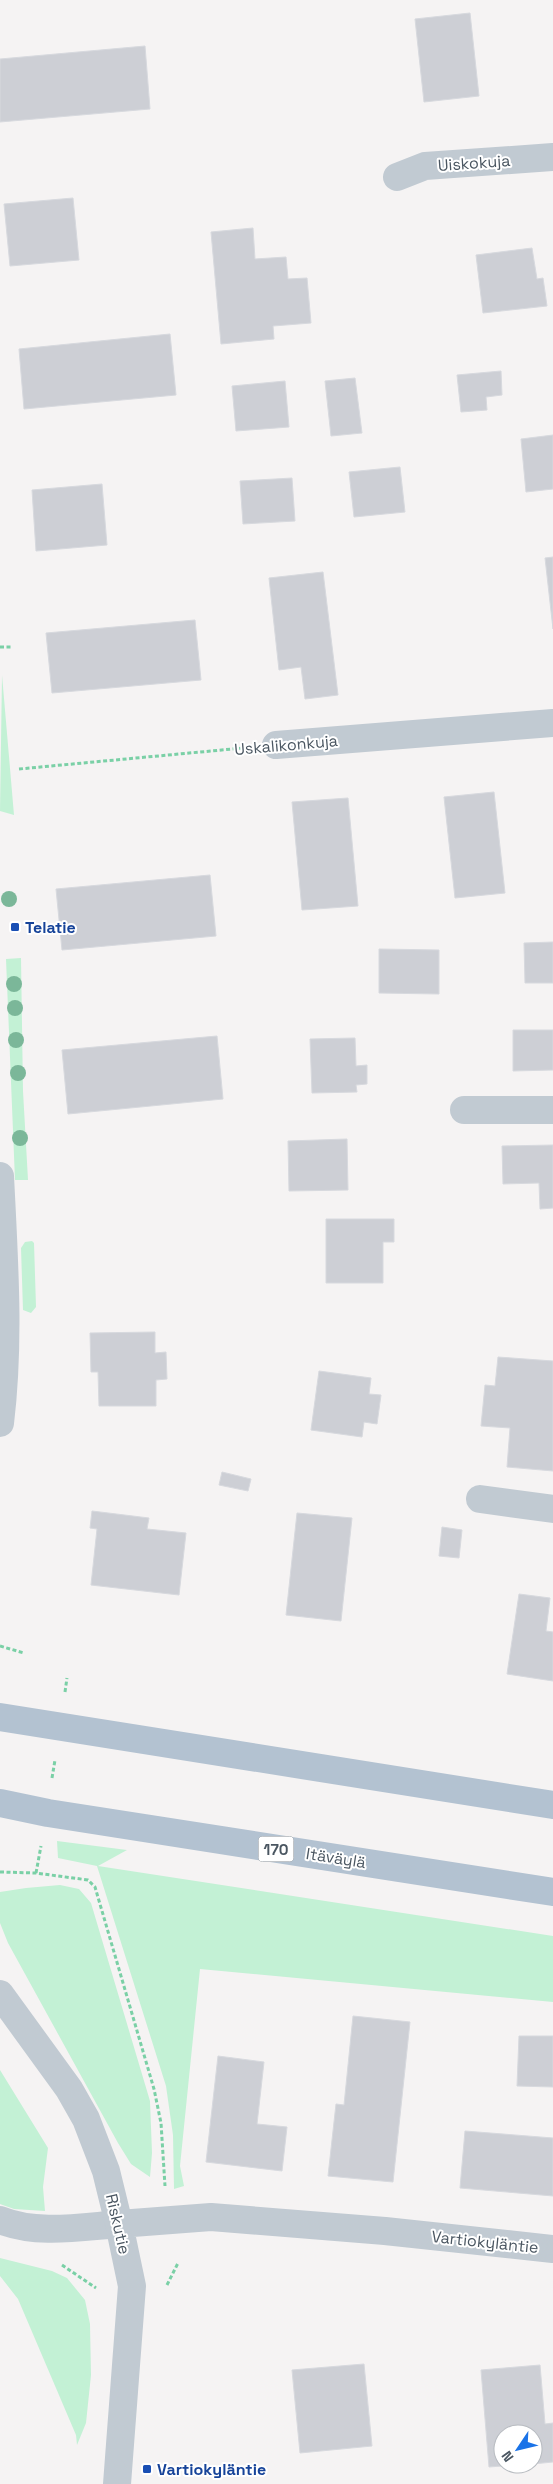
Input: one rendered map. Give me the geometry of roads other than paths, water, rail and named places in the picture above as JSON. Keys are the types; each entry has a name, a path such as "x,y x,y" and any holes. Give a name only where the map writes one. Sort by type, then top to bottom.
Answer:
{"main road":[{"path":"0,1717 553,1805"},
{"name":"Itäväylä","path":"0,1803 48,1813 553,1892"}],"street":[{"name":"Uiskokuja","path":"397,178 425,166 553,156"},
{"name":"Uskalikonkuja","path":"276,745 553,723"},
{"path":"464,1110 553,1110"},
{"path":"0,1178 4,1228 5,1330 0,1423"},
{"path":"480,1499 553,1509"},
{"name":"Riskutie","path":"0,1994 69,2089 86,2119 106,2171 119,2224 132,2286 117,2484"},
{"name":"Vartiokyläntie","path":"0,2220 10,2224 43,2229 119,2224 171,2218 211,2217 385,2231 553,2249"}],"place":[{"name":"Telatie","path":"15,927"},
{"name":"Vartiokyläntie","path":"147,2469"}]}
